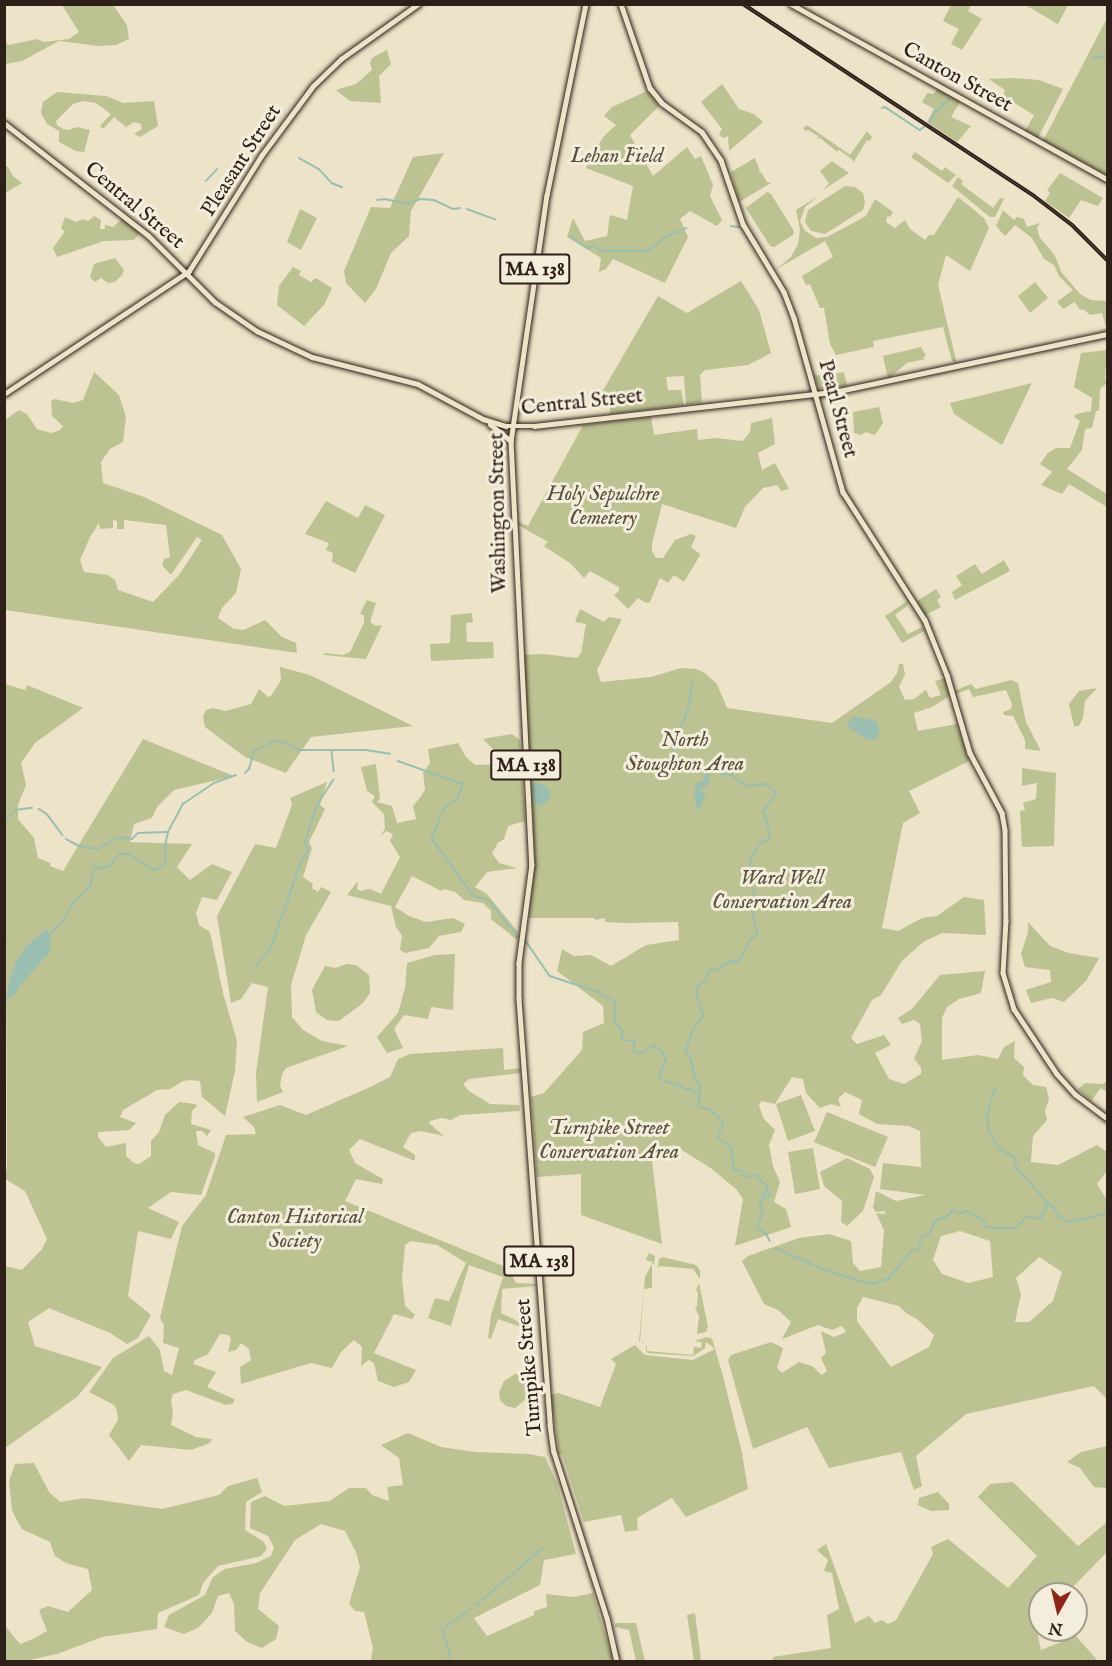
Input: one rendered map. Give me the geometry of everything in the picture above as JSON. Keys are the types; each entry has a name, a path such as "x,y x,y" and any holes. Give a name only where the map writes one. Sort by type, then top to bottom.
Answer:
{"main road":[{"name":"Pleasant Street","path":"4,394 194,267 273,137 313,86 341,59 418,4"},
{"name":"Washington Street","path":"525,918 532,862 511,441 546,202 586,4"},
{"name":"Pearl Street","path":"621,4 654,95 666,107 702,132 722,161 743,224 791,309 843,492 925,620 947,675 970,753 1002,813 1005,836 1006,920 1003,974 1009,997 1021,1022 1057,1074 1076,1094 1107,1119"},
{"name":"Canton Street","path":"791,4 1107,180"},
{"name":"Central Street","path":"4,123 148,235 208,296 233,315 285,346 323,361 411,382 483,419 512,427 816,394 876,384 1107,334"},
{"path":"483,419 511,441"},
{"name":"Turnpike Street","path":"525,918 519,963 519,999 550,1425 554,1452 608,1624 617,1662"}],"green space":[{"path":"62,5 113,5 127,25 129,39 116,45 98,46 59,41 22,61 5,64 5,42 9,45 37,39 44,42 69,39 79,32"},
{"path":"951,5 971,5 968,11 982,19 962,50 951,44 959,29 943,21"},
{"path":"1025,5 1068,5 1058,24"},
{"path":"1107,18 1107,175 1043,141"},
{"path":"387,50 391,64 379,76 381,103 350,101 336,90 356,84 372,70 370,63 372,58"},
{"path":"989,79 1039,80 1063,89 1038,138 1025,131 1034,115 1003,96 1005,90"},
{"path":"722,84 739,109 754,114 763,122 729,151 728,136 723,138 719,134 722,129 701,102"},
{"path":"938,89 960,102 951,117 971,126 957,142 927,122 934,109 922,102 927,93 933,94"},
{"name":"Lehan Field","path":"647,91 659,106 630,135 653,176 687,147 695,159 701,156 713,185 710,196 722,220 717,226 690,211 680,219 688,237 665,283 613,259 606,269 599,272 601,258 567,237 573,218 585,241 607,236 610,215 627,220 633,186 586,168 593,149 595,150 604,136 616,125 604,116 612,107"},
{"path":"57,92 106,96 123,103 154,101 158,126 140,137 134,134 142,129 141,124 134,122 126,127 114,117 103,129 100,126 111,114 96,103 83,101 73,104 56,121 57,125 63,129 69,130 77,127 90,130 84,152 76,151 59,142 59,131 47,124 41,113 43,102"},
{"path":"807,125 850,155 867,131 872,137 870,141 867,140 853,163 853,160 839,150 837,152 820,138 817,139 818,136 808,130 805,131 803,128"},
{"path":"915,152 942,171 945,167 956,175 948,183 911,157"},
{"path":"444,153 411,211 409,236 391,253 376,289 365,303 346,283 344,271 371,207 390,208 413,157"},
{"path":"755,158 760,171 757,173 761,172 767,182 771,183 739,202 731,172"},
{"path":"832,161 849,173 823,190 829,183 820,171"},
{"path":"5,166 22,183 5,193"},
{"path":"1060,173 1103,198 1098,206 1081,200 1069,218 1045,201 1050,193 1047,190"},
{"path":"958,177 963,181 961,184 993,208 1000,198 1004,199 995,217 990,217 952,186"},
{"path":"845,186 855,187 863,193 865,202 863,210 825,234 811,231 805,222 808,210"},
{"path":"767,192 771,194 794,231 793,235 774,247 770,246 746,208"},
{"path":"818,196 805,207 800,221 805,231 816,238 827,237 866,216 875,199 893,212 890,217 887,216 886,222 895,228 905,220 910,229 925,240 929,235 934,235 958,197 984,218 989,228 970,271 946,255 938,285 957,364 952,361 943,327 873,341 874,347 836,355 830,344 824,308 820,308 810,284 806,285 802,276 833,257 825,241 775,270 791,257 798,244 800,230 796,210"},
{"path":"300,209 317,218 301,250 287,242"},
{"path":"1003,210 1014,220 1017,217 1024,219 1027,227 1040,223 1037,228 1040,238 1054,254 1062,273 1080,294 1091,300 1107,301 1107,330 1102,313 1090,315 1083,309 1080,310 1075,302 1063,309 1057,302 1073,290 1059,276 1054,265 1044,259 1032,238 1015,225 1005,236 996,226"},
{"path":"94,216 101,220 100,229 105,229 105,225 113,227 122,219 140,233 134,240 104,241 57,257 53,248 65,231 61,229 65,217 76,222 83,219 88,221"},
{"path":"115,258 124,270 115,282 108,283 101,278 95,282 90,277 94,264"},
{"path":"293,267 301,271 299,275 311,282 316,278 332,288 324,305 304,326 277,305 279,286"},
{"path":"741,281 759,310 771,353 748,365 705,370 700,375 702,402 686,405 684,376 666,377 668,390 681,390 684,405 610,414 610,403 595,404 658,296 687,313"},
{"path":"1035,282 1048,298 1030,313 1018,296"},
{"path":"921,347 926,356 922,358 926,359 907,363 888,379 883,356"},
{"path":"1107,350 1105,379 1107,383 1100,389 1099,411 1096,411 1092,428 1085,429 1082,450 1067,469 1107,494 1107,507 1069,484 1062,494 1041,485 1052,472 1040,464 1048,453 1056,448 1070,448 1080,421 1074,417 1076,414 1091,411 1092,398 1074,387 1081,353"},
{"path":"94,372 119,395 126,417 123,442 110,449 101,462 103,483 144,497 222,535 241,569 236,593 222,608 218,618 234,629 244,630 265,620 282,637 296,643 297,653 5,610 5,420 19,410 27,414 37,429 51,433 60,430 63,426 52,416 51,401 55,399 73,403 83,400","holes":["113,520 117,521 117,529 124,529 124,520 166,525 170,557 164,559 162,565 171,575 197,537 202,540 179,575 153,602 118,590 115,580 108,575 84,572 80,560 99,523 100,529 113,528"]},
{"path":"844,372 847,386 823,389 818,387 814,375 824,376"},
{"path":"1032,383 1002,445 954,414 950,403"},
{"path":"879,407 883,423 875,435 866,432 860,435 854,433 853,412"},
{"name":"Holy Sepulchre Cemetery","path":"651,417 654,435 697,429 698,440 715,438 743,441 750,432 751,423 772,418 775,444 758,453 762,470 775,463 789,489 781,491 777,485 763,488 745,507 736,528 662,504 652,544 652,551 656,558 663,558 675,540 691,534 696,536 691,547 700,554 684,582 674,575 668,583 660,578 650,602 646,603 638,598 628,609 614,595 619,591 619,587 590,571 584,578 570,563 544,546 548,542 518,525 518,522 528,526 583,425"},
{"path":"326,501 358,518 365,505 385,515 355,573 332,562 333,553 326,550 329,543 305,534"},
{"path":"1004,560 1010,571 955,600 952,592 962,585 956,576 975,564 982,574"},
{"path":"936,589 941,597 937,600 941,607 925,615 917,601"},
{"path":"367,600 376,603 370,622 376,626 382,625 366,659 324,655 325,653 343,655 350,652 364,623 364,615 360,614"},
{"path":"909,600 907,606 895,615 908,634 922,627 926,630 902,643 885,616"},
{"path":"580,609 604,622 609,617 622,619 597,670 601,682 651,677 681,668 696,669 705,673 717,684 727,708 832,723 891,682 897,673 899,664 903,664 905,674 899,687 905,700 914,699 926,690 930,698 941,695 935,681 945,678 950,696 932,707 914,713 918,731 957,724 969,761 909,791 920,813 903,823 882,928 898,931 922,918 937,916 964,897 984,900 986,935 942,933 923,942 902,961 881,995 872,1000 851,1038 857,1044 884,1035 891,1045 875,1053 889,1079 904,1084 921,1074 921,1068 914,1058 922,1041 920,1024 914,1020 902,1024 898,1018 912,1009 940,975 985,971 981,993 959,999 947,1007 942,1018 942,1060 978,1055 998,1059 1004,1047 1015,1041 1014,1058 1024,1067 1023,1075 1033,1085 1046,1087 1049,1099 1045,1111 1047,1120 1033,1136 1031,1162 1058,1165 1097,1145 1107,1152 1107,1171 1097,1184 1107,1200 1107,1399 1094,1386 966,1414 916,1456 922,1486 914,1490 901,1452 829,1468 807,1427 753,1449 728,1360 731,1355 771,1342 783,1348 777,1368 782,1373 799,1362 812,1366 822,1375 827,1371 821,1358 826,1353 821,1331 834,1337 846,1332 842,1326 832,1330 818,1325 782,1339 791,1322 778,1310 764,1304 742,1261 748,1256 799,1238 829,1234 851,1241 853,1263 860,1271 881,1267 884,1230 876,1213 885,1214 885,1211 876,1212 873,1208 876,1191 896,1201 925,1195 880,1189 883,1163 921,1167 920,1131 909,1126 877,1124 859,1114 862,1100 845,1092 838,1099 841,1107 831,1104 820,1108 806,1093 803,1079 792,1077 775,1104 761,1101 759,1106 764,1119 775,1130 769,1145 773,1166 780,1182 774,1202 786,1209 791,1227 735,1246 743,1199 737,1190 712,1169 674,1145 651,1152 662,1244 581,1215 581,1174 537,1177 531,1097 544,1093 582,1050 583,1032 604,1023 603,1006 557,971 562,949 574,956 591,955 611,966 646,945 679,940 678,922 625,923 605,922 605,918 595,920 595,918 529,918 535,863 524,655 543,654 577,658 581,653 586,624 575,622","holes":["960,1231 990,1241 993,1277 968,1283 942,1274 933,1260 941,1236","1039,1257 1062,1272 1053,1301 1029,1322 1015,1322 1021,1294 1016,1278","863,1297 899,1306 934,1335 929,1347 891,1367 857,1321 857,1308"]},
{"path":"472,613 473,622 466,623 467,642 493,642 494,658 431,661 430,644 450,643 451,615"},
{"path":"280,667 310,675 413,726 311,737 286,773 245,757 205,727 203,716 206,710 213,708 226,711 251,704 259,689 268,697 271,696 281,680"},
{"path":"1011,680 1018,683 1026,722 1041,751 1025,749 1025,740 1013,716 1004,715 1003,712 1011,709 1012,704 1006,690 973,697 969,689 956,694 954,691 971,684 976,689"},
{"path":"5,684 25,690 27,685 83,708 35,743 21,763 26,785 18,805 18,819 34,838 38,858 50,863 50,866 63,871 143,739 234,776 174,790 157,807 152,818 134,824 130,842 192,844 177,867 190,880 212,864 232,872 217,900 202,897 196,913 199,925 210,932 223,993 237,1041 235,1071 225,1116 202,1097 200,1081 190,1080 183,1081 170,1089 157,1090 123,1110 120,1117 136,1123 129,1130 98,1132 98,1137 106,1147 126,1143 126,1156 139,1164 151,1156 151,1141 159,1132 165,1115 179,1102 195,1104 197,1106 192,1111 191,1124 211,1130 207,1136 202,1131 196,1131 198,1145 215,1153 215,1156 201,1195 171,1192 148,1208 179,1222 171,1239 138,1231 128,1296 151,1315 138,1338 127,1344 110,1333 49,1308 28,1322 35,1346 102,1367 77,1397 5,1448 5,1266 22,1270 42,1249 47,1239 25,1191 5,1179 7,1167"},
{"path":"1097,688 1085,701 1083,718 1079,726 1074,726 1069,704 1079,691"},
{"path":"512,734 520,740 525,821 508,826 504,839 498,843 492,853 499,863 517,868 487,872 475,887 487,894 518,932 517,940 491,919 491,911 483,903 464,900 455,892 444,889 441,891 412,876 395,907 409,916 426,922 453,918 465,924 461,932 439,936 429,948 405,953 400,950 402,936 396,927 391,906 347,895 358,881 357,889 361,891 370,889 381,894 400,857 390,841 393,834 386,831 381,836 385,828 384,814 372,802 375,796 367,791 361,767 376,764 380,799 377,802 392,806 397,823 416,819 413,806 425,789 423,773 430,763 428,749 458,743 466,757 475,765 513,764 514,758 497,753 483,739"},
{"path":"1022,768 1056,773 1054,846 1022,847 1020,811 1025,810 1023,803 1036,799 1037,783 1022,786"},
{"path":"327,782 320,805 325,809 309,842 312,848 303,877 313,884 312,888 318,892 321,887 331,892 306,935 291,985 292,1017 303,1030 322,1041 348,1046 286,1068 282,1074 280,1086 283,1092 257,1102 256,1073 268,987 252,983 241,999 231,1003 217,916 255,844 276,848 292,805 290,798"},
{"path":"1028,922 1050,946 1069,953 1099,958 1086,981 1064,1002 1052,998 1031,1003 1026,990 1051,982 1050,970 1025,967 1021,954 1028,932"},
{"path":"455,954 453,1010 431,1007 428,1019 404,1015 394,1029 403,1048 387,1053 377,1037 398,1013 405,988 407,963 435,955"},
{"path":"347,964 356,965 369,975 370,993 363,1003 339,1021 327,1020 316,1012 312,990 325,966 335,968"},
{"name":"Canton Historical Society","path":"503,1048 504,1070 521,1068 520,1073 469,1079 463,1084 469,1091 490,1104 519,1105 520,1111 460,1115 451,1120 442,1118 430,1121 429,1123 444,1136 421,1131 411,1133 403,1147 415,1155 415,1161 360,1139 349,1150 355,1163 383,1179 382,1184 356,1179 345,1201 508,1268 516,1283 535,1284 536,1286 502,1289 501,1313 529,1327 530,1330 498,1319 491,1339 488,1338 491,1315 503,1277 469,1265 451,1326 428,1318 435,1298 449,1301 466,1263 437,1245 411,1241 405,1245 402,1279 405,1306 415,1315 412,1319 394,1314 374,1353 416,1370 409,1382 394,1387 378,1381 374,1363 369,1360 361,1366 362,1347 354,1340 341,1352 332,1368 311,1363 241,1384 240,1367 251,1360 249,1349 241,1343 236,1350 228,1352 231,1338 220,1334 208,1354 195,1360 193,1364 216,1372 207,1387 234,1399 234,1403 226,1405 186,1390 173,1394 171,1400 173,1413 171,1425 196,1437 212,1439 210,1443 191,1450 141,1445 129,1461 109,1435 118,1420 117,1410 114,1405 89,1392 113,1358 149,1336 160,1350 164,1371 172,1375 179,1348 163,1343 164,1325 160,1318 182,1226 206,1195 226,1135 256,1134 254,1127 243,1117 280,1105 306,1115 368,1088 390,1077 398,1059 410,1054"},
{"path":"1107,1081 1107,1092 1101,1088 1091,1101 1078,1089 1085,1083 1102,1084"},
{"path":"801,1095 815,1131 788,1141 776,1104"},
{"path":"827,1112 888,1137 875,1167 814,1142"},
{"path":"813,1148 820,1189 795,1194 788,1152"},
{"path":"847,1158 870,1169 874,1177 863,1211 847,1226 841,1222 842,1201 824,1186 820,1172"},
{"path":"649,1253 655,1256 654,1264 652,1264 652,1288 644,1289 640,1341 644,1342 643,1345 643,1342 639,1341 645,1277 653,1262 646,1260"},
{"path":"662,1257 696,1265 700,1270 700,1279 693,1269 660,1266 658,1268 659,1259"},
{"path":"699,1283 708,1327 706,1332 697,1334 699,1316 695,1308 698,1292 696,1290"},
{"path":"707,1337 712,1339 713,1342 723,1376 742,1453 748,1489 686,1517 672,1498 637,1518 638,1530 625,1532 621,1515 584,1522 562,1454 559,1454 551,1395 558,1393 600,1407 616,1364 611,1359 635,1345 645,1355 693,1360 715,1349 706,1342 705,1348 693,1356 648,1353 646,1351 646,1346 643,1345 647,1346 647,1351 693,1355 694,1347 701,1348 702,1342 694,1341"},
{"path":"515,1374 529,1376 539,1383 534,1386 530,1396 515,1408 506,1406 500,1400 499,1392 504,1381"},
{"path":"408,1433 441,1447 545,1457 557,1483 576,1554 544,1560 540,1585 474,1618 487,1636 534,1615 534,1611 547,1607 546,1594 573,1597 593,1593 613,1661 368,1661 371,1660 373,1648 364,1612 355,1611 349,1604 360,1567 356,1552 345,1531 321,1524 295,1540 260,1593 258,1609 279,1626 276,1639 262,1648 247,1642 235,1631 234,1604 229,1593 218,1596 212,1613 198,1628 184,1634 164,1627 169,1615 205,1595 213,1577 225,1569 256,1563 271,1556 274,1547 268,1536 250,1528 251,1502 265,1496 284,1506 330,1501 349,1488 366,1488 372,1495 389,1501 387,1487 403,1485 399,1458 381,1445"},
{"path":"1107,1446 1107,1488 1094,1487 1080,1468 1067,1462 1081,1452"},
{"path":"34,1463 49,1492 60,1502 85,1498 162,1509 219,1495 228,1486 257,1478 262,1492 246,1502 245,1530 264,1542 267,1549 261,1556 218,1566 203,1583 199,1595 158,1613 157,1629 102,1637 57,1654 25,1661 5,1661 5,1626 20,1644 33,1639 47,1631 39,1610 48,1606 68,1612 92,1590 88,1569 66,1563 55,1556 50,1542 22,1529 12,1511 9,1481 15,1464"},
{"path":"1013,1482 1078,1546 1107,1522 1107,1552 1078,1582 1028,1582 1028,1642 1039,1642 1041,1650 1061,1642 1081,1642 1098,1661 773,1661 773,1657 831,1648 827,1615 839,1609 832,1573 824,1571 828,1560 817,1550 826,1544 855,1623 869,1616 875,1623 882,1620 888,1624 896,1620 933,1554 931,1547 948,1539 1008,1588 1037,1556 978,1497 990,1484"},
{"path":"938,1492 949,1504 949,1510 931,1511 918,1505 919,1498"},
{"path":"695,1613 701,1661 694,1661 687,1615"},
{"path":"616,1623 636,1623 645,1661 636,1661 629,1630 614,1627"}],"shaded area":[{"path":"853,717 875,720 880,729 876,739 867,740 846,725"},
{"path":"707,773 710,775 709,784 699,790 706,794 698,813 694,794 696,783 702,782"},
{"path":"537,782 548,787 550,793 549,800 540,806 535,803 533,793 533,784"},
{"path":"48,928 51,948 48,954 18,988 16,994 7,997 8,985 16,962 26,946"}],"waterway":[{"path":"1093,58 1108,56"},
{"path":"930,122 935,112 949,99"},
{"path":"882,108 885,107 920,130 924,127"},
{"path":"299,158 319,169 332,183 342,187"},
{"path":"206,181 217,169"},
{"path":"377,200 385,199 408,204 420,199 434,200 453,209 460,208"},
{"path":"467,209 495,219"},
{"path":"731,226 739,227"},
{"path":"571,236 587,248 593,246 603,251 648,251 665,237 686,228"},
{"path":"693,681 689,708 668,764 669,769 701,769 706,774 715,767 722,774 732,775 746,786 766,784 777,793 764,811 770,833 769,839 759,845 751,861 751,882 757,903 753,914 758,934 751,940 739,962 730,962 715,971 710,970 706,980 698,987 697,996 704,1016 693,1031 686,1050 691,1059 695,1077 701,1087 699,1107 710,1109 724,1122 718,1138 732,1148 734,1169 742,1171 745,1177 756,1175 767,1186 770,1196 760,1202 763,1214 757,1228 766,1233 770,1241"},
{"path":"245,773 249,769 254,751 277,740 300,750 366,750 390,754"},
{"path":"332,751 334,771"},
{"path":"398,761 463,784 458,799 445,808 432,839 474,896 489,900 518,937"},
{"path":"63,921 73,903 90,887 94,868 109,867 120,854 129,854 154,870 163,866 166,860 165,847 168,832 183,804 214,783 236,775"},
{"path":"255,967 271,948 299,867 308,851 305,842 317,805 333,780"},
{"path":"4,822 15,810 32,808"},
{"path":"39,809 47,814 63,835"},
{"path":"66,839 79,846 98,849 120,837 132,839 138,833 168,832"},
{"path":"49,935 60,924"},
{"path":"526,941 550,976 598,992 616,1002 615,1023 622,1029 623,1040 635,1041 634,1052 641,1053 655,1046 663,1052 666,1061 660,1074 662,1080 690,1089 700,1095"},
{"path":"4,1003 9,997"},
{"path":"996,1087 988,1113 989,1131 1000,1149 1016,1158 1016,1167 1048,1203"},
{"path":"762,1198 767,1189"},
{"path":"776,1248 830,1272 872,1284 889,1278 912,1251 918,1249 922,1237 929,1235 935,1221 948,1216 953,1210 961,1213 967,1211 984,1221 986,1227 999,1228 1016,1228 1027,1216 1040,1219 1048,1203 1053,1206 1059,1216 1069,1222 1108,1214"},
{"path":"476,1605 542,1549"},
{"path":"448,1662 449,1651 442,1630 471,1609"}],"railway":[{"path":"743,4 1034,196 1072,225 1108,261"}],"park label":[{"name":"North Stoughton Area","path":"685,753"},
{"name":"Ward Well Conservation Area","path":"782,891"},
{"name":"Turnpike Street Conservation Area","path":"609,1141"}]}
